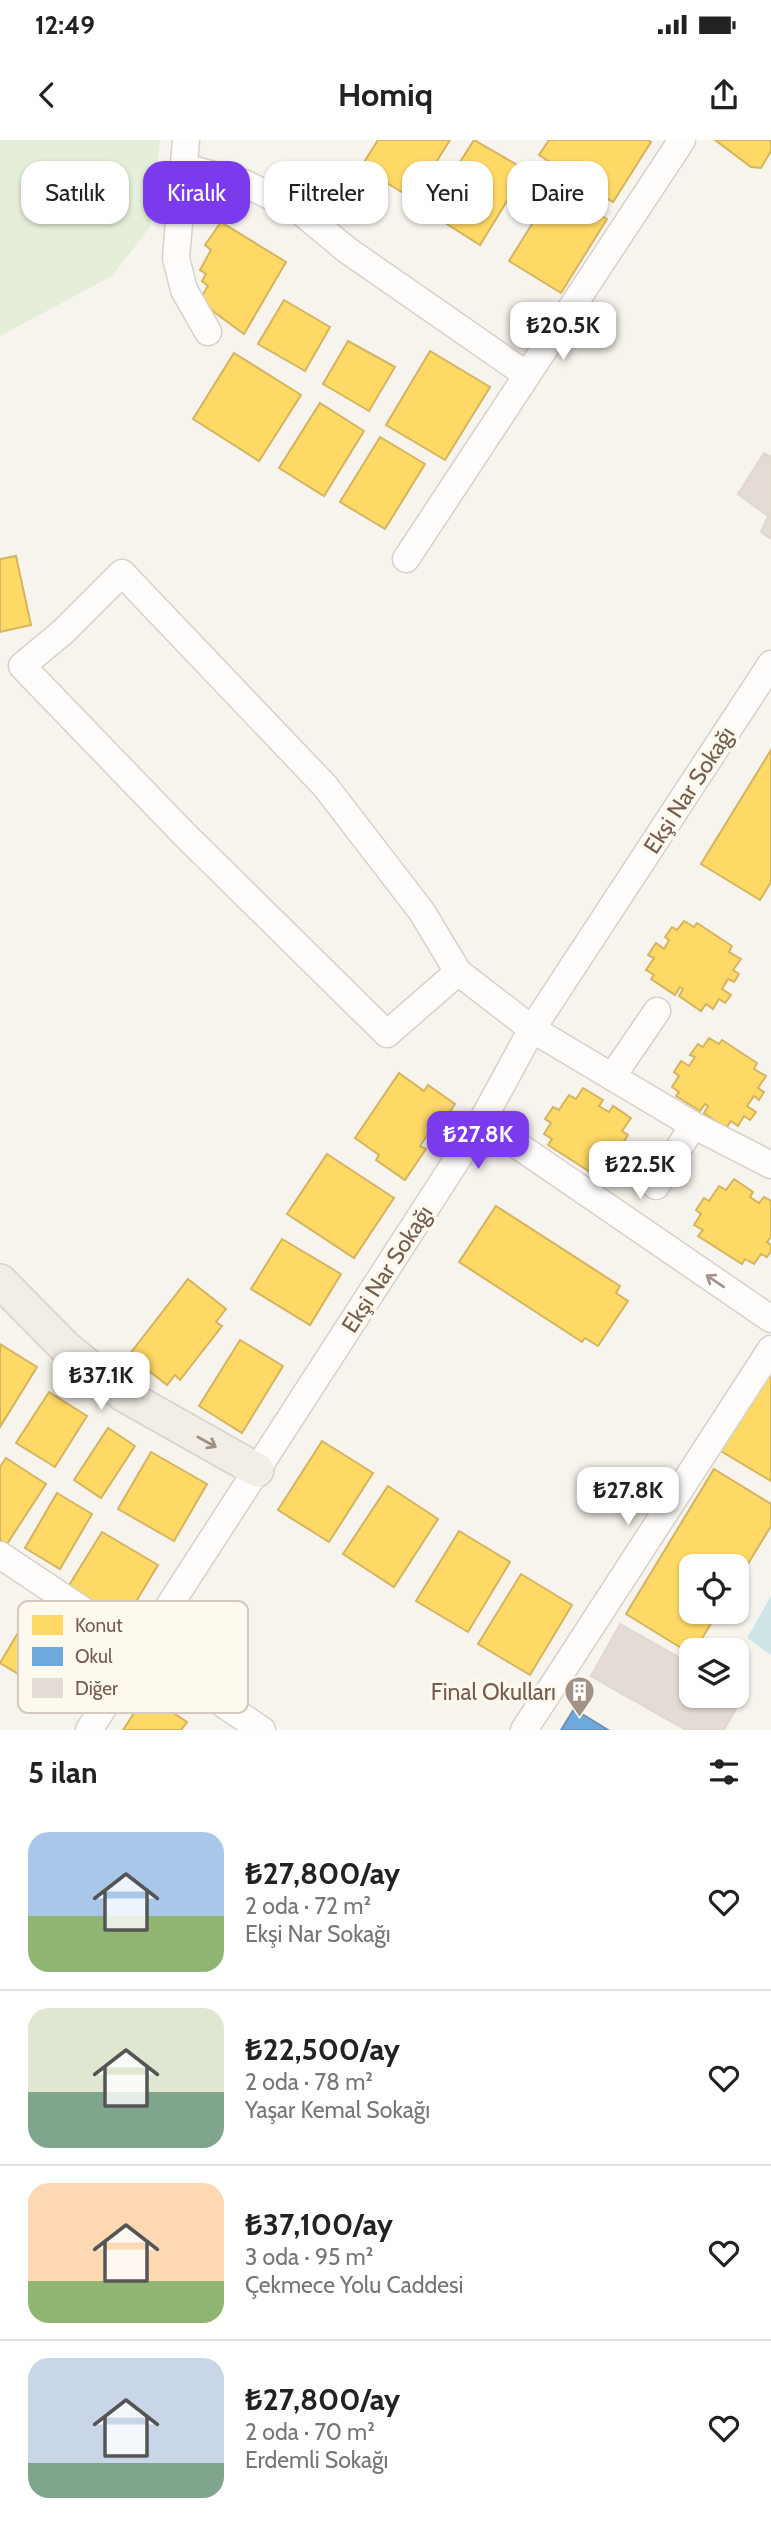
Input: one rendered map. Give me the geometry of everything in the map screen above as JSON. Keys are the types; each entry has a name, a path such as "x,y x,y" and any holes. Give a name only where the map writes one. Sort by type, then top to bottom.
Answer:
{"main road":[{"path":"0,1281 66,1348 124,1395 257,1470"}],"street":[{"path":"184,161 186,140"},
{"path":"405,559 682,140"},
{"path":"250,186 300,211 347,250 527,375"},
{"path":"179,224 176,258 184,290 208,332"},
{"path":"458,972 387,1034 184,834 22,666 64,631 122,573 325,786 422,912 458,972 532,1029 693,1125 771,1165"},
{"name":"Ekşi Nar Sokağı","path":"172,1601 482,1121 532,1029 771,664"},
{"path":"612,1077 657,1011"},
{"path":"482,1121 771,1320"},
{"path":"656,1186 693,1125"},
{"path":"524,1730 771,1349"},
{"path":"0,1555 69,1601"},
{"name":"Ekşi Nar Sokağı","path":"89,1730 100,1713"},
{"path":"237,1713 262,1730"}],"green space":[{"path":"0,140 160,140 158,161 143,161 143,224 150,224 150,227 112,276 0,336"}],"shaded area":[{"path":"771,1596 771,1655 747,1638"}],"building: Konut":[{"path":"378,140 450,140 437,161 402,161 402,192 388,184 388,161 365,161"},
{"path":"474,140 510,161 507,161 507,201 493,224 493,161 461,161"},
{"path":"549,140 651,142 613,202 608,199 608,161 548,161 539,155"},
{"path":"715,140 771,140 771,151 761,168 751,167"},
{"path":"220,224 224,224 286,262 244,334 199,301 208,286 202,281 206,274 200,270 211,250 205,245"},
{"path":"447,224 493,224 480,245"},
{"path":"532,224 604,224 561,293 509,261"},
{"path":"284,300 330,327 305,371 258,344"},
{"path":"348,341 395,367 369,411 323,384"},
{"path":"430,351 490,387 445,460 386,425"},
{"path":"234,353 301,395 259,461 193,419"},
{"path":"320,403 364,431 324,496 279,468"},
{"path":"380,437 425,464 385,529 340,502"},
{"path":"16,556 31,625 0,632 0,559"},
{"path":"771,750 771,882 760,900 701,864"},
{"path":"684,921 694,927 697,923 732,946 729,952 741,959 733,970 739,974 734,982 728,979 722,989 731,995 725,1003 719,999 713,1009 706,1004 701,1011 679,996 683,989 680,987 675,995 651,979 654,975 646,970 654,958 648,955 656,943 664,949 669,940 665,937 672,927 677,930"},
{"path":"709,1038 719,1044 722,1040 757,1063 754,1069 766,1076 758,1088 764,1092 759,1100 754,1096 747,1106 756,1112 750,1120 744,1116 738,1126 731,1121 726,1128 704,1113 708,1106 705,1104 700,1111 676,1096 679,1092 672,1087 679,1076 674,1072 681,1061 689,1066 695,1057 690,1055 698,1044 703,1047"},
{"path":"399,1073 424,1091 428,1085 455,1104 433,1137 428,1134 420,1146 426,1149 405,1180 376,1160 379,1155 355,1138"},
{"path":"583,1088 603,1100 599,1106 609,1112 613,1106 631,1118 622,1131 628,1135 617,1152 624,1156 617,1166 611,1163 604,1173 595,1168 592,1173 548,1145 552,1139 544,1134 551,1123 545,1119 553,1107 559,1110 569,1095 576,1099"},
{"path":"327,1154 394,1198 354,1258 287,1214"},
{"path":"734,1179 753,1192 750,1197 759,1203 764,1197 771,1201 771,1237 767,1242 771,1245 771,1251 767,1257 761,1254 754,1264 745,1259 742,1264 698,1236 703,1230 694,1225 701,1214 696,1210 704,1198 709,1201 719,1186 726,1190"},
{"path":"496,1206 620,1286 616,1293 628,1301 598,1346 585,1338 582,1342 459,1262"},
{"path":"282,1239 341,1274 310,1325 251,1289"},
{"path":"188,1279 226,1309 216,1322 222,1326 180,1380 175,1375 167,1385 129,1355"},
{"path":"240,1340 283,1366 242,1433 199,1406"},
{"path":"0,1344 37,1367 0,1427"},
{"path":"771,1365 771,1481 719,1450"},
{"path":"49,1392 87,1416 55,1467 16,1443"},
{"path":"108,1428 135,1446 101,1498 74,1480"},
{"path":"322,1441 373,1473 329,1542 278,1510"},
{"path":"151,1452 207,1484 174,1541 118,1509"},
{"path":"6,1458 46,1484 7,1544 0,1540 0,1467"},
{"path":"714,1469 771,1504 771,1526 749,1562 749,1554 679,1554 679,1624 711,1624 702,1638 679,1638 679,1647 626,1614"},
{"path":"388,1486 438,1519 394,1587 343,1554"},
{"path":"57,1493 92,1514 60,1569 25,1548"},
{"path":"459,1531 510,1562 468,1632 416,1601"},
{"path":"102,1532 158,1565 136,1601 92,1601 68,1587"},
{"path":"521,1574 572,1605 530,1675 478,1644"},
{"path":"18,1633 18,1674 0,1663"},
{"path":"134,1713 173,1713 187,1722 181,1730 123,1730"}],"building: Okul":[{"name":"Final Okulları","path":"574,1709 608,1730 561,1730"}],"building: Diğer":[{"path":"764,453 771,457 771,539 761,532 768,516 738,494"},
{"path":"620,1624 679,1657 679,1708 736,1708 724,1730 686,1730 591,1676"}],"place":[{"name":"Final Okulları","path":"579,1719"}]}
